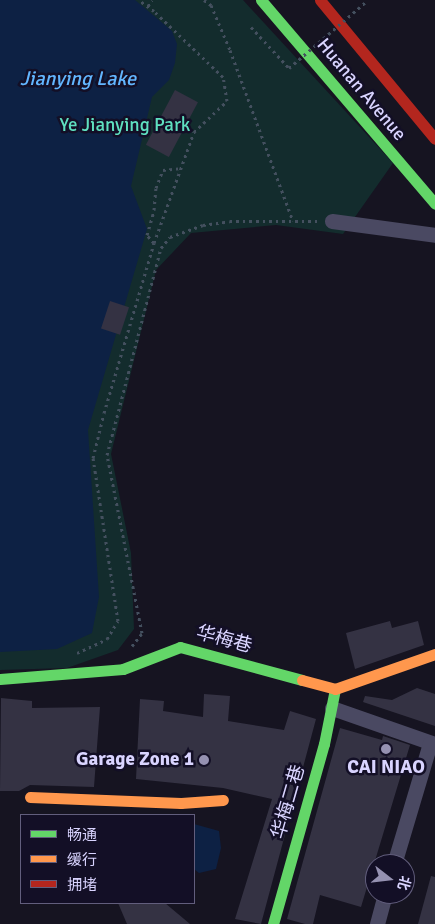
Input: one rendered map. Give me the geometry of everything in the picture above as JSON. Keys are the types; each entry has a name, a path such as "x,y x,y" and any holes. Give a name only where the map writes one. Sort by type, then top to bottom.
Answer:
{"street":[{"name":"Huanan Avenue","path":"261,0 435,204"},
{"name":"Huanan Avenue","path":"320,0 435,139"},
{"path":"332,221 435,235"},
{"name":"华梅巷","path":"0,679 124,669 180,646 335,689"},
{"path":"335,689 435,654"},
{"name":"华梅二巷","path":"273,924 332,708 335,689"},
{"path":"332,708 432,744 397,854"},
{"path":"30,797 181,803 223,800"},
{"path":"376,924 382,904"}],"path":[{"path":"67,656 107,640 118,621 93,458 154,243 194,132 227,101 223,77 148,6 139,0"},
{"path":"148,6 152,0"},
{"path":"204,0 211,5 230,50 293,221"},
{"path":"251,27 289,68 368,0"},
{"path":"154,243 147,235 154,210 156,188 163,170 181,168"},
{"path":"128,652 142,634 107,455 153,267 161,248 170,237 212,224 332,221"},
{"path":"131,321 139,324"}],"green space":[{"name":"Ye Jianying Park","path":"0,0 243,0 393,163 343,234 276,225 191,233 156,270 111,454 131,553 134,629 118,650 67,668 0,670"}],"water":[{"name":"Jianying Lake","path":"0,0 135,0 172,31 177,44 175,63 169,80 152,97 131,186 147,229 88,430 99,597 92,633 57,649 0,652"},
{"path":"195,824 219,831 221,848 216,869 199,873 195,870"}],"building":[{"path":"175,90 198,102 169,157 146,145"},
{"path":"110,301 129,307 120,335 101,329"},
{"path":"390,621 392,628 418,621 424,645 355,669 346,633"},
{"path":"417,688 435,694 435,726 363,702 365,696 392,700"},
{"path":"204,694 230,696 228,721 284,730 290,711 316,719 261,924 235,919 272,799 223,788 136,779 140,699 164,701 163,711 203,717"},
{"path":"1,698 32,701 32,708 100,707 94,787 30,785 19,791 0,791"},
{"path":"340,728 382,740 383,736 410,745 377,854 365,854 365,894 361,907 320,895 313,924 305,924 287,919"},
{"path":"431,876 435,877 435,924 418,924"},
{"path":"118,904 166,904 190,924 127,924"}],"traffic: fast":[{"path":"261,0 435,204"},
{"path":"0,679 123,669 180,647 302,680"},
{"path":"273,924 324,744 335,689"}],"traffic: slow":[{"path":"302,680 335,689 435,654"},
{"path":"30,797 181,803 223,800"}],"traffic: jam":[{"path":"320,0 435,139"}],"place":[{"name":"CAI NIAO","path":"386,749"},
{"name":"Garage Zone 1","path":"204,760"}]}
